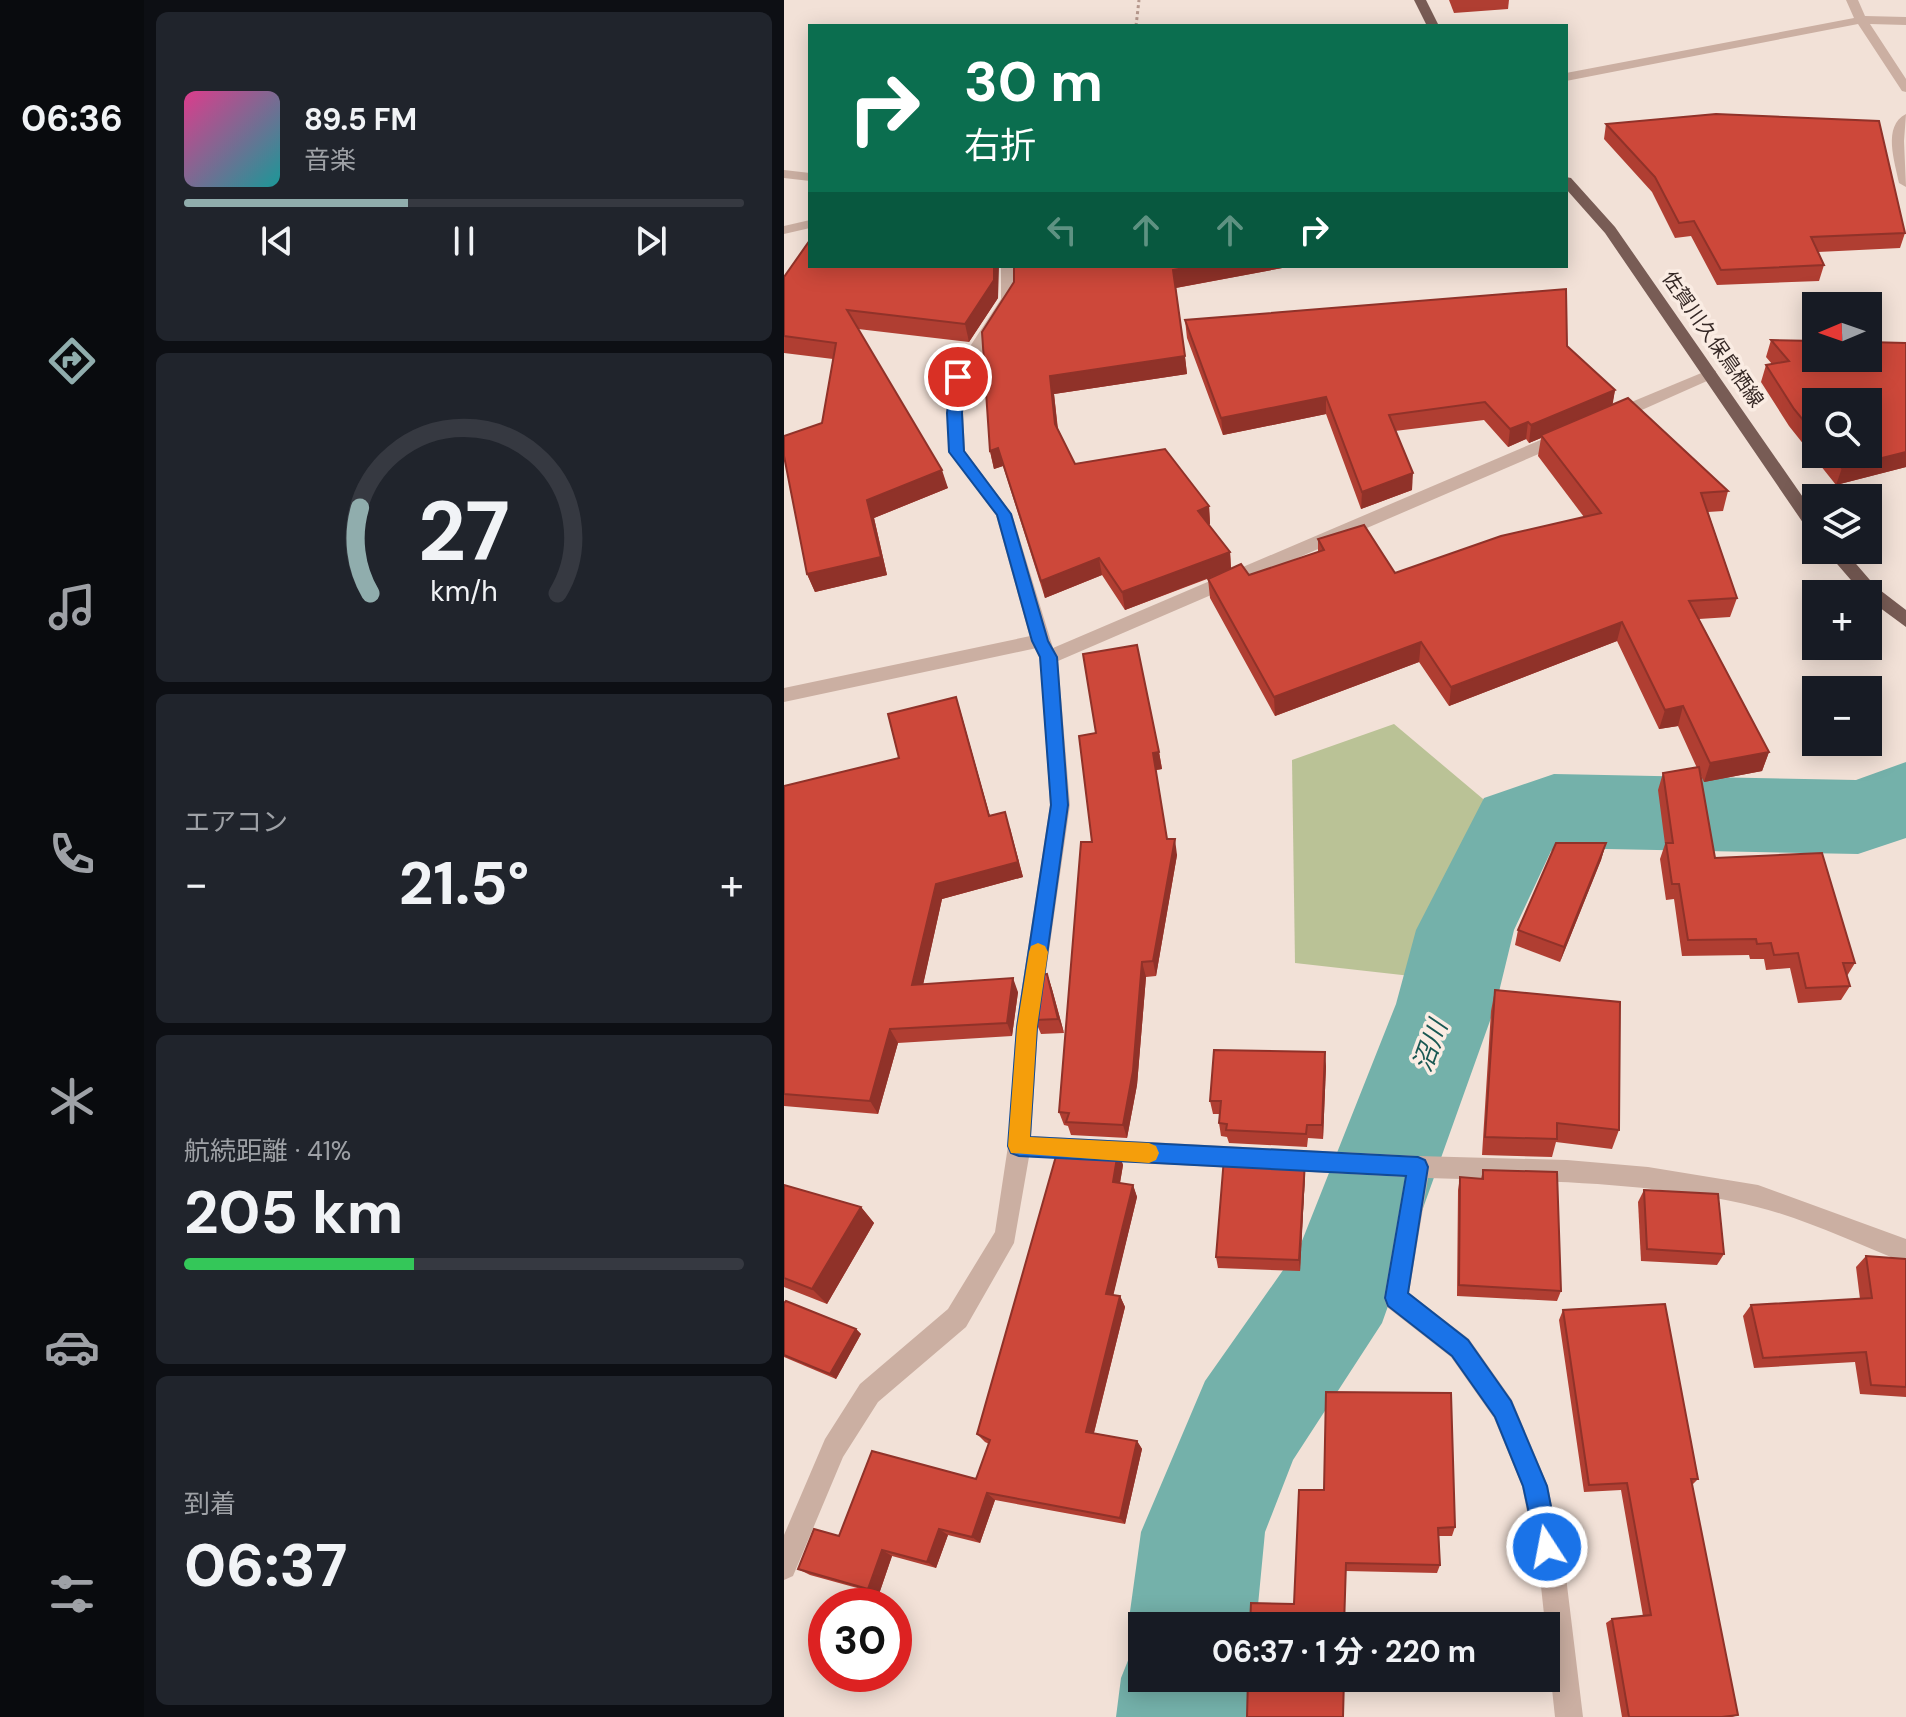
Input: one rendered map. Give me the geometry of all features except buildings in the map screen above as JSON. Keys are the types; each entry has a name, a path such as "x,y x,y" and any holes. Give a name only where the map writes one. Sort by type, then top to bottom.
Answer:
{"main road":[{"path":"1420,0 1432,24"},
{"name":"佐賀川久保鳥栖線","path":"1568,183 1610,230 1802,508"},
{"path":"1846,564 1870,591 1906,620"}],"street":[{"path":"1852,0 1861,20 1906,88"},
{"path":"1568,77 1861,20 1906,21"},
{"path":"1906,118 1897,141 1906,183"},
{"path":"784,174 808,177"},
{"path":"784,230 808,224"},
{"path":"784,1567 834,1448 869,1393 957,1318 1006,1235 1019,1146 1027,1027 1060,805 1044,649 1004,514 957,452 955,413 958,377 1008,299 1008,268"},
{"path":"784,695 1044,649 1711,374"},
{"path":"1019,1146 1648,1178 1758,1196 1906,1251"},
{"path":"1418,1167 1396,1298 1460,1348 1503,1409 1530,1473 1553,1577 1569,1717"}],"path":[{"path":"1136,24 1139,0"}],"green space":[{"path":"1394,724 1489,804 1411,976 1295,963 1292,760"}],"waterway":[{"name":"沼川","path":"1194,1612 1203,1532 1247,1423 1342,1283 1446,1004 1465,930 1517,825 1554,811 1858,817 1906,799"},
{"name":"沼川","path":"1182,1717 1185,1692"}],"slow traffic":[{"path":"1038,952 1027,1027 1019,1146 1149,1153"}],"route":[{"path":"958,377 955,413 957,452 1004,514 1040,641 1049,657 1060,805 1027,1027 1019,1146 1418,1167 1396,1298 1460,1348 1503,1409 1535,1486 1547,1547"}]}
